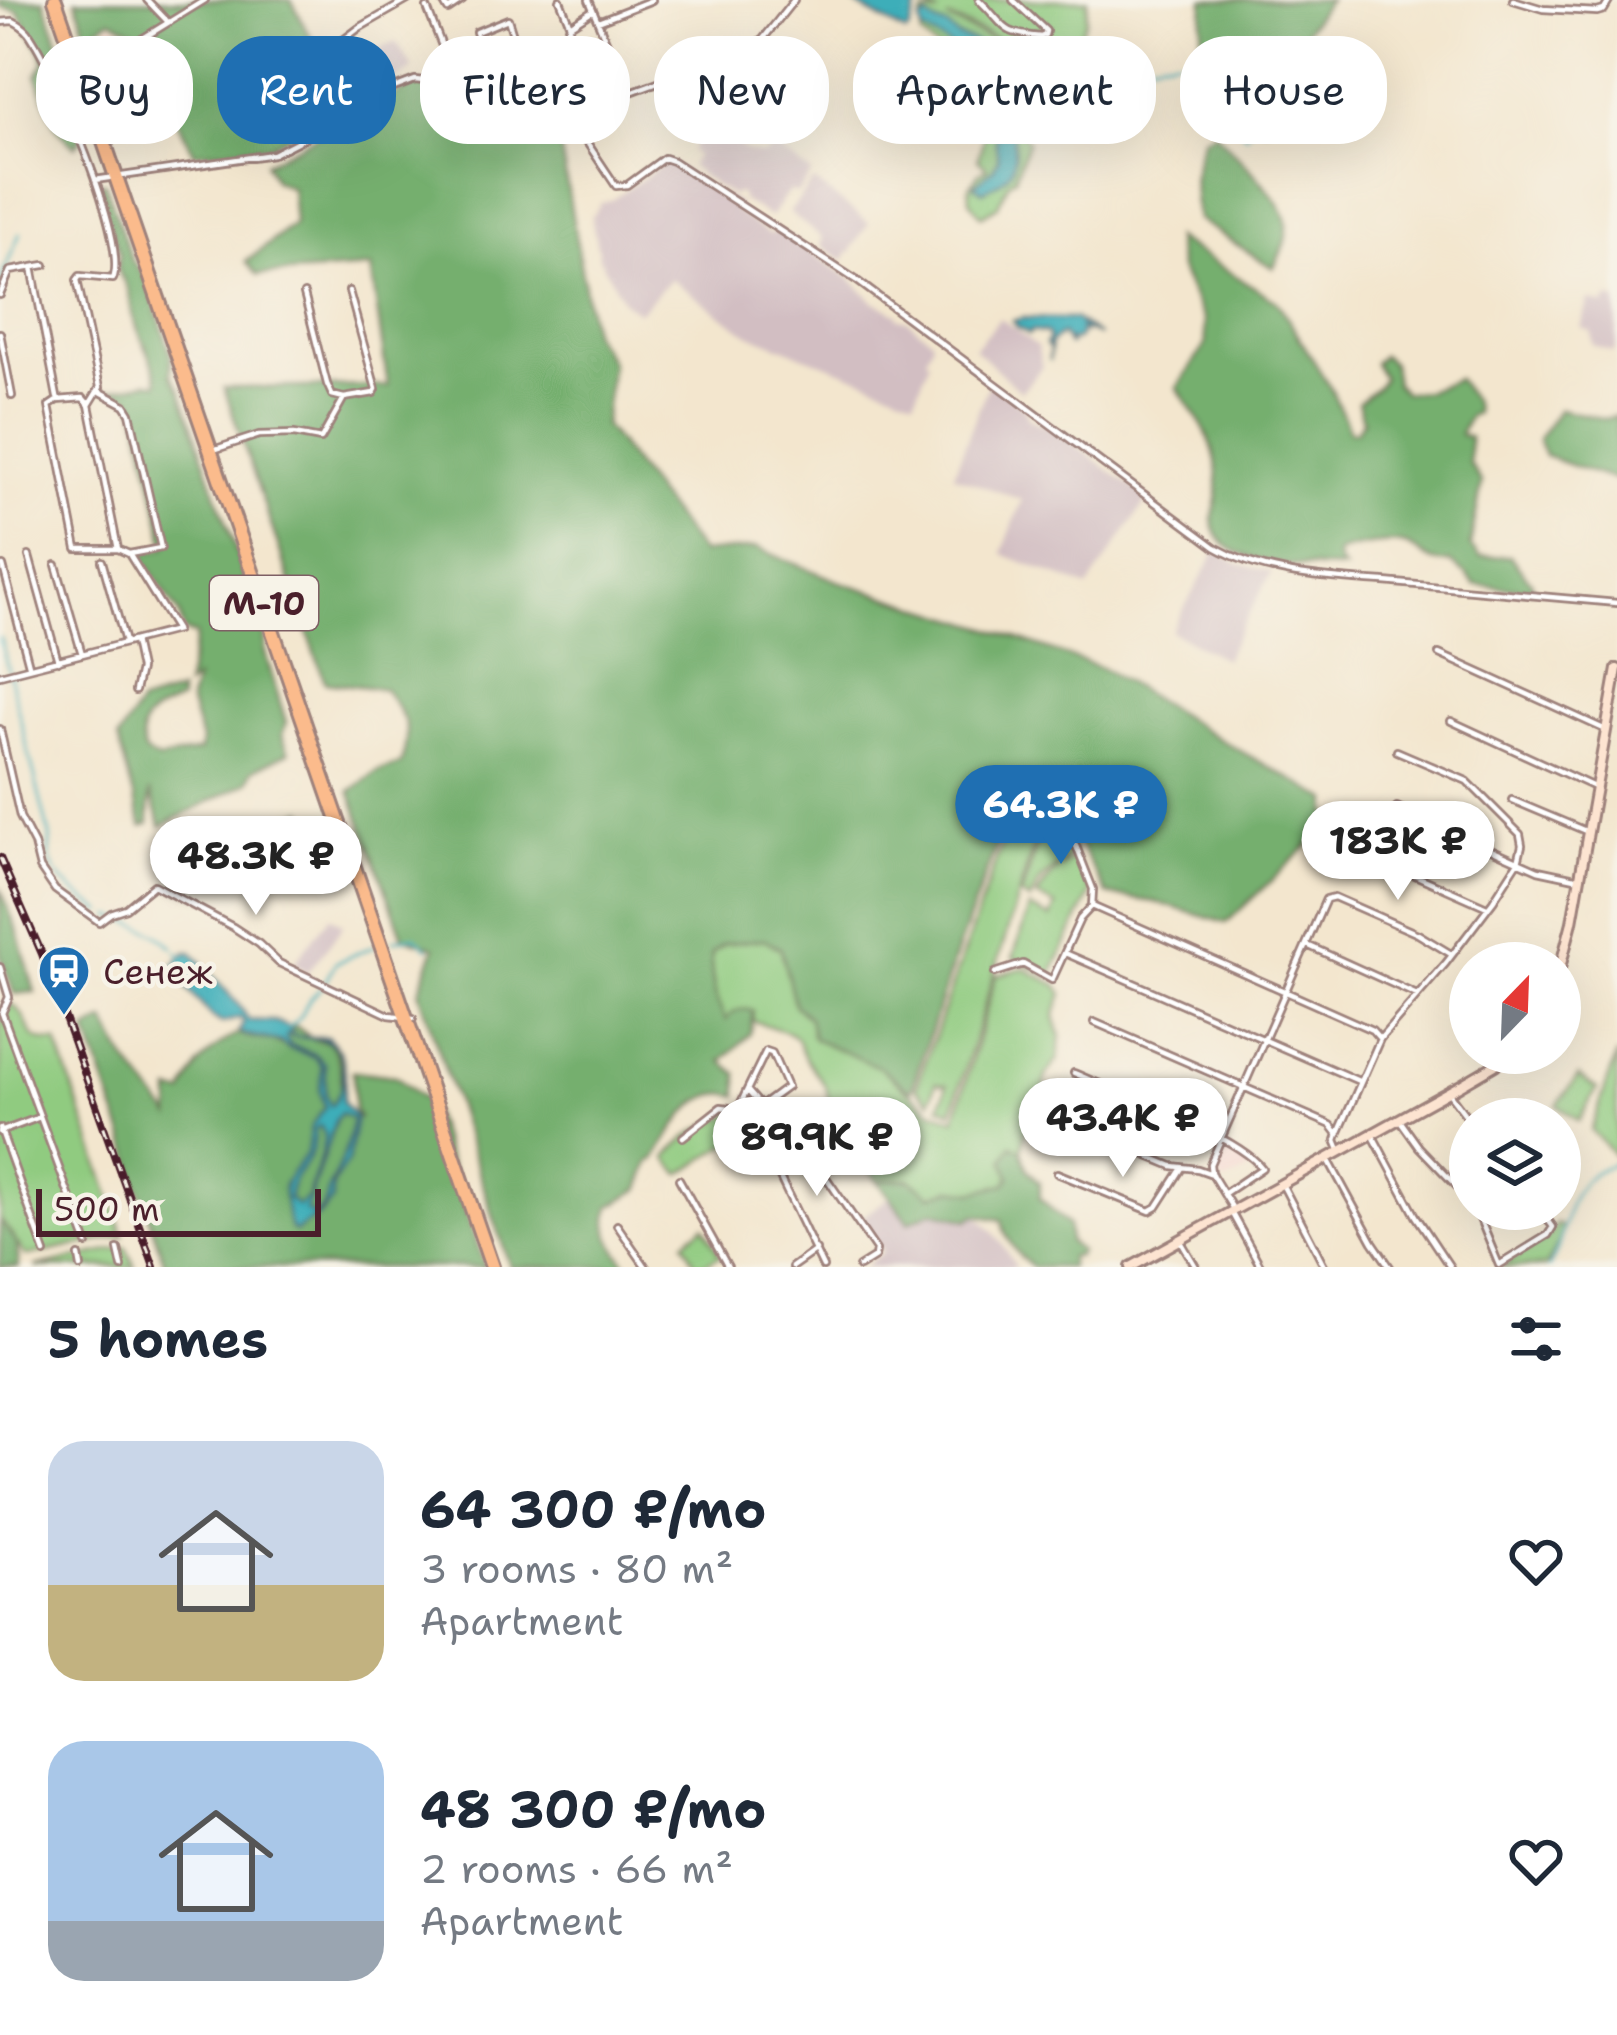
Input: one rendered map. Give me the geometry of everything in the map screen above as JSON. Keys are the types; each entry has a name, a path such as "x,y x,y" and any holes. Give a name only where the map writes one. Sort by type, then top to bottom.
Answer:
{"highway":[{"name":"М-10","path":"59,0 73,36"},
{"name":"М-10","path":"59,0 495,1267"},
{"name":"М-10","path":"110,144 409,1017"}],"main road":[{"path":"1568,942 1617,669"},
{"path":"1136,1266 1479,1074"}],"street":[{"path":"147,0 169,22"},
{"path":"146,36 206,0"},
{"path":"348,36 407,0"},
{"path":"442,0 448,10 463,0"},
{"path":"560,0 570,26"},
{"path":"589,0 604,36"},
{"path":"598,22 652,0"},
{"path":"630,92 666,80 684,92 704,88 764,39 794,0"},
{"path":"979,0 1013,34 1045,35 1013,0"},
{"path":"1513,0 1543,9 1597,12 1610,0"},
{"path":"427,8 438,36"},
{"path":"565,36 570,26 593,10"},
{"path":"477,36 476,32 508,20 513,36"},
{"path":"0,22 13,21 28,32 52,74 95,180 116,256 113,279 80,276 77,280 99,390 88,405"},
{"path":"95,180 262,158 409,81 420,80"},
{"path":"588,144 616,186 627,185 664,158 673,160 856,280 1239,561 1340,578 1617,603"},
{"path":"0,295 10,272 45,265"},
{"path":"32,267 58,400"},
{"path":"304,294 327,384 332,395 344,398 376,389 350,291"},
{"path":"0,332 12,396"},
{"path":"99,390 130,413 161,548 129,554"},
{"path":"0,675 176,630 129,554 118,549 77,549 49,406 58,400 83,398 88,405 118,549"},
{"path":"216,448 259,435 321,439 344,398"},
{"path":"29,556 58,661"},
{"path":"102,561 140,669 135,691"},
{"path":"56,565 82,655"},
{"path":"3,566 30,667"},
{"path":"1439,653 1606,730"},
{"path":"1451,721 1596,788"},
{"path":"0,729 20,817 40,868 55,890 99,922 154,885 232,927 279,963 388,1015 409,1017"},
{"path":"1397,751 1463,779 1520,834 1518,862 1460,942"},
{"path":"1512,800 1588,832"},
{"path":"1397,807 1518,862 1580,879"},
{"path":"995,973 1023,964 1052,980 1082,915 1092,907 1093,890 1076,846 1065,834 1040,827"},
{"path":"1364,853 1487,907"},
{"path":"1262,1267 1210,1164 1326,899 1411,931 1449,953"},
{"path":"1092,907 1372,1030 1380,1039"},
{"path":"1307,945 1418,995"},
{"path":"1065,953 1361,1082"},
{"path":"1341,1151 1338,1134 1380,1039 1449,956"},
{"path":"0,967 8,997 1,1013 87,1244"},
{"path":"1094,1022 1330,1125 1338,1134"},
{"path":"683,1137 721,1107 738,1109 766,1051 772,1053 787,1088 761,1106"},
{"path":"1074,1073 1222,1138 1251,1156 1262,1168 1225,1193"},
{"path":"747,1090 761,1106 769,1126 759,1135 823,1267"},
{"path":"1448,1092 1453,1098"},
{"path":"1042,1112 1181,1168 1212,1174"},
{"path":"40,1116 0,1130 45,1253"},
{"path":"1399,1119 1419,1148 1449,1177"},
{"path":"1372,1134 1450,1267"},
{"path":"799,1138 876,1250 875,1257 860,1267"},
{"path":"1328,1159 1372,1243 1390,1267"},
{"path":"1057,1173 1150,1211 1181,1168"},
{"path":"679,1178 728,1267"},
{"path":"1282,1184 1325,1267"},
{"path":"617,1225 646,1267"},
{"path":"1485,1230 1499,1265 1551,1230"},
{"path":"1180,1240 1196,1267"},
{"path":"118,1249 122,1267"},
{"path":"792,1267 815,1250"},
{"path":"79,1256 82,1267"}],"shaded area":[{"path":"110,23 135,34 134,36 106,36"},
{"path":"396,42 414,69 396,79"},
{"path":"694,144 737,144 763,156 775,147 812,174 797,194 790,190 770,217 689,166 697,155 691,152"},
{"path":"668,161 718,192 716,197 722,194 740,204 735,211 769,234 780,231 931,339 926,358 930,360 915,399 748,334 671,279 639,312 625,303 599,257 591,217 601,203"},
{"path":"813,181 869,223 843,260 820,245 823,238 789,213"},
{"path":"1607,298 1617,301 1614,352 1592,345 1591,331 1581,328 1589,300 1605,305"},
{"path":"1000,318 1037,346 1042,367 1021,392 974,348"},
{"path":"989,382 1024,407 1029,419 1056,431 1148,499 1088,588 1002,554 1022,500 953,475"},
{"path":"1217,550 1238,564 1272,572 1224,659 1171,631"},
{"path":"330,916 344,925 308,972 294,963"},
{"path":"1225,1146 1255,1167 1224,1183 1215,1169"},
{"path":"891,1196 933,1211 976,1215 1017,1267 863,1267 883,1252 859,1219"}],"green space":[{"path":"0,0 44,0 57,36 36,36 36,43 19,11 0,7"},
{"path":"76,0 291,0 310,36 217,36 217,144 274,144 194,153 189,144 193,36 145,36 111,19 87,35"},
{"path":"905,0 1088,0 1079,36 990,36 947,18 983,36 922,36 923,14 939,14"},
{"path":"1204,0 1329,0 1302,36 1202,35"},
{"path":"420,86 420,144 560,144 592,333 611,362 604,425 701,553 757,548 838,581 1104,669 1329,800 1328,827 1226,923 1155,902 1107,895 1076,839 1011,806 911,1091 881,1068 813,1038 809,1018 795,1006 781,949 764,939 723,944 712,953 711,961 722,1013 726,1020 738,1010 753,1011 750,1034 722,1061 738,1074 738,1096 723,1093 698,1102 650,1163 640,1189 610,1207 609,1232 628,1267 510,1267 419,991 435,947 403,937 350,791 378,771 401,764 405,724 384,689 325,682 224,388 388,386 371,268 258,275 246,262 294,224 291,188 274,180 265,163 301,144 396,144 396,94"},
{"path":"982,144 1027,144 998,206 981,216 970,200 969,187 987,168 978,159"},
{"path":"1201,144 1226,144 1284,212 1286,234 1273,268 1197,219 1193,186"},
{"path":"97,183 105,183 132,261 145,276 171,354 171,375 181,391 265,635 265,653 286,722 282,735 289,752 253,770 248,782 161,826 150,791 149,824 142,826 118,739 140,704 179,692 180,701 154,714 144,725 145,753 159,760 200,751 189,701 195,680 185,687 196,635 184,632 179,614 140,554 166,547 135,403 129,396 107,391 158,383 118,270 120,255"},
{"path":"1174,238 1277,301 1332,391 1350,431 1356,431 1363,420 1358,402 1383,378 1374,363 1382,355 1392,363 1395,384 1404,393 1426,391 1457,379 1474,403 1475,413 1460,434 1469,437 1469,463 1482,483 1470,546 1480,557 1510,556 1532,583 1531,589 1475,585 1450,562 1430,560 1398,544 1337,553 1344,569 1266,562 1229,547 1217,535 1213,519 1218,485 1213,449 1177,388 1206,344 1204,320 1179,269"},
{"path":"1559,409 1605,419 1617,416 1617,481 1544,456 1538,439"},
{"path":"304,810 328,866 312,868 295,822 286,824 285,818"},
{"path":"1016,818 1038,831 952,1111 940,1106 947,1085 936,1083 930,1101 916,1088 1009,824"},
{"path":"1042,830 1066,838 1075,851 1040,881 1030,901 1021,896"},
{"path":"1076,859 1092,891 1051,975 1013,958 1029,908 1051,918 1056,906 1037,897 1054,874"},
{"path":"0,887 35,992 14,994 0,954"},
{"path":"764,939 781,949 795,1006 809,1018 813,1038 881,1068 931,1110 955,1119 996,975 1023,968 1057,985 1063,994 1055,1016 1061,1036 1058,1059 1046,1076 1042,1114 1025,1132 1022,1150 1012,1146 1006,1184 931,1195 909,1179 877,1180 832,1116 826,1087 797,1039 753,1021 752,1011 726,1021 722,1013 712,978 712,953 723,944"},
{"path":"10,1004 32,1034 57,1042 124,1236 26,1256 0,1219 0,1022"},
{"path":"105,1021 126,1060 171,1117 171,1092 184,1094 205,1059 238,1034 288,1048 286,1033 296,1026 313,1039 330,1043 339,1063 343,1100 353,1119 359,1118 354,1110 353,1071 396,1076 429,1103 485,1267 166,1267 87,1031"},
{"path":"1617,1054 1617,1158 1591,1130"},
{"path":"1578,1076 1597,1089 1581,1117 1581,1098 1562,1098"},
{"path":"759,1110 767,1125 760,1131 723,1147 681,1174 667,1158 690,1135 709,1125 739,1111 747,1126"},
{"path":"1012,1145 1022,1150 1027,1168 1040,1182 1040,1198 1068,1225 1069,1242 1080,1251 1070,1257 1070,1267 1032,1267 1012,1246 1002,1220 976,1215 968,1220 933,1211 909,1222 877,1180 909,1179 932,1195 1006,1184 1010,1177 1004,1160"},
{"path":"0,1220 17,1244 19,1267 0,1267"},
{"path":"704,1226 720,1256 697,1267 684,1242"},
{"path":"1553,1230 1562,1230 1545,1267 1501,1267"},
{"path":"126,1247 135,1267 35,1267"}],"water":[{"path":"847,0 896,0 917,8 906,33"},
{"path":"927,17 957,36 932,36 923,32 920,22"},
{"path":"996,144 1014,144 1014,163 1006,176 983,191 974,185 993,169 998,159"},
{"path":"1074,319 1099,336 1080,327 1079,337 1068,340 1068,345 1062,334 1051,342 1049,361 1049,337 1017,327 1013,321"},
{"path":"186,952 192,952 249,1020 287,1026 295,1036 286,1037 290,1045 315,1054 325,1064 331,1105 342,1082 339,1054 328,1041 297,1037 328,1037 340,1052 345,1075 343,1102 356,1118 348,1162 333,1184 332,1202 295,1232 283,1190 307,1152 311,1127 325,1107 320,1091 322,1067 315,1057 281,1042 242,1034 240,1018 222,1023 212,1017 170,969","holes":["341,1113 352,1119 349,1135 326,1202 315,1215 306,1211","320,1126 325,1135 321,1156 308,1197 298,1206 289,1199 289,1191 312,1151 315,1129"]}],"waterway":[{"path":"1156,61 1176,58"},
{"path":"0,282 20,233"},
{"path":"0,638 8,670"},
{"path":"9,674 50,834 51,864 70,888 103,912"},
{"path":"112,916 152,931 173,947"},
{"path":"394,940 415,936 428,948"},
{"path":"325,982 335,963 374,946"},
{"path":"177,951 182,956"},
{"path":"288,1029 322,987"},
{"path":"1549,1267 1576,1192 1585,1180 1617,1163"}],"railway":[{"path":"0,858 42,954 154,1267"}],"place":[{"name":"Сенеж","path":"64,1017"}]}
